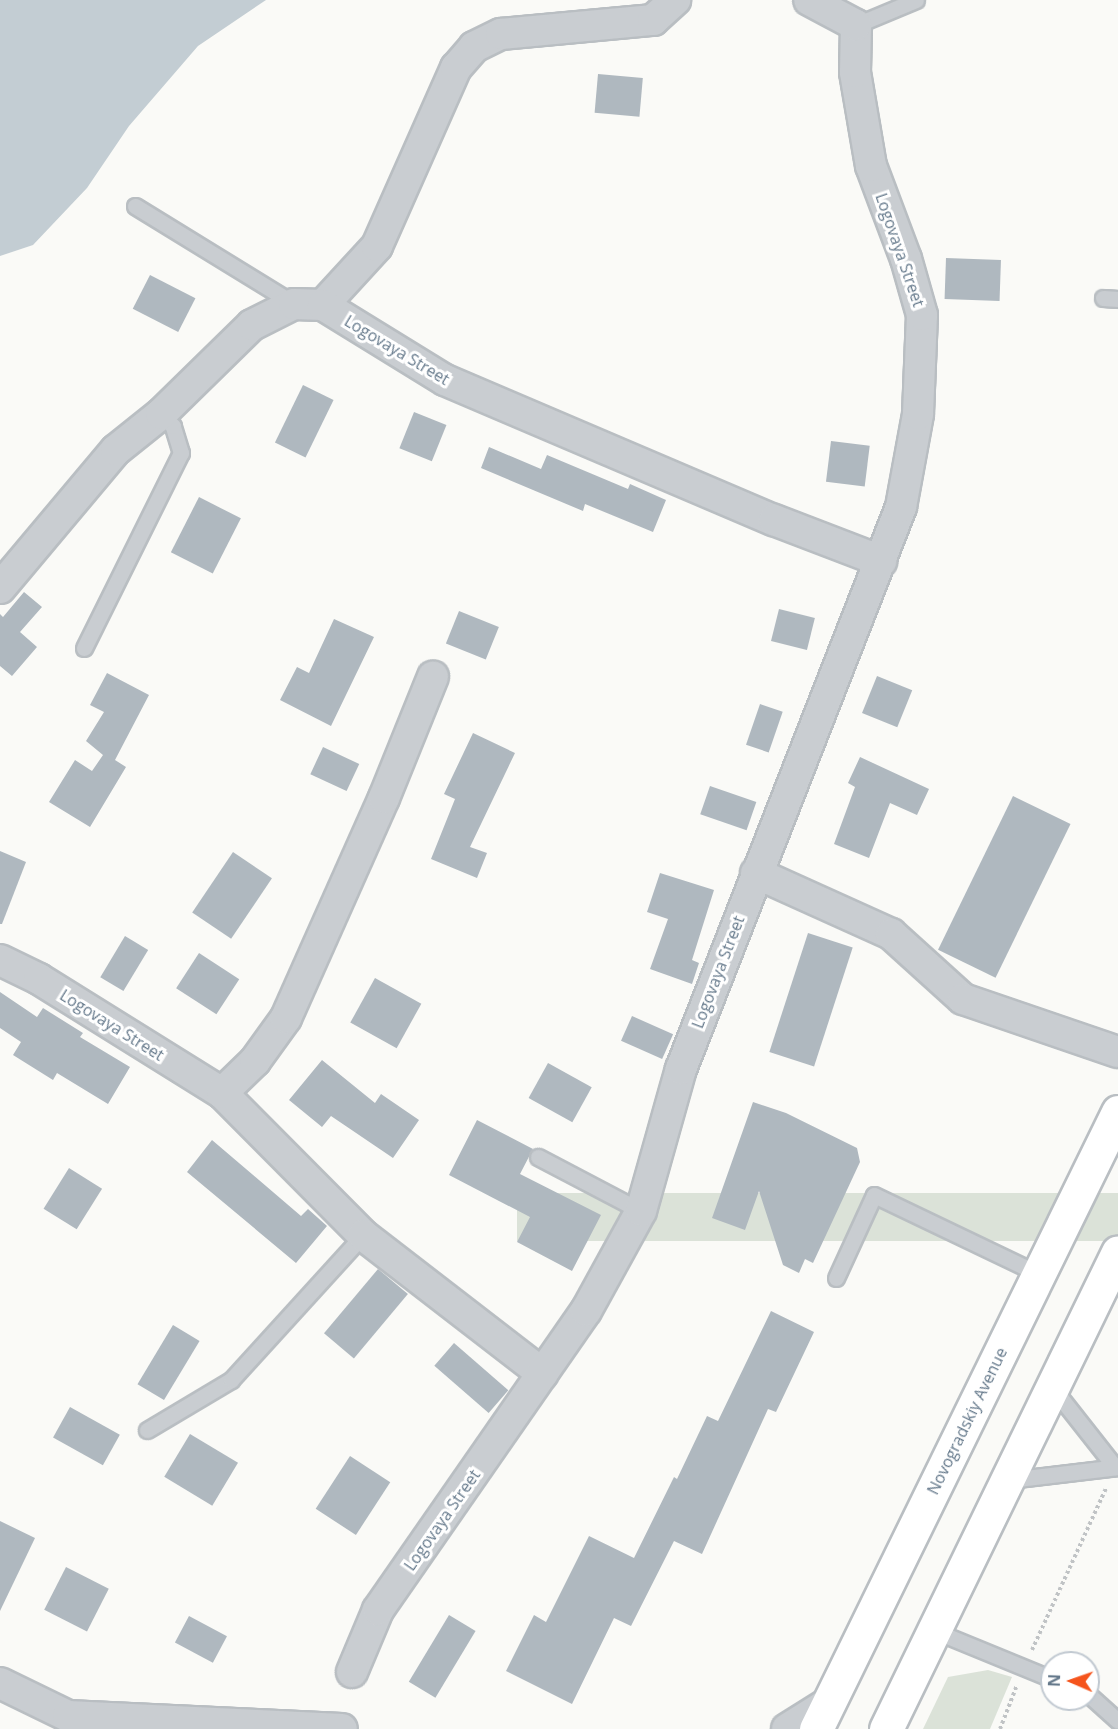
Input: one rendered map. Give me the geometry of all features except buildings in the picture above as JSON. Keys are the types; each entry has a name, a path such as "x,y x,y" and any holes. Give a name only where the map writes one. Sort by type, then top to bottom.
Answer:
{"main road":[{"name":"Novogradskiy Avenue","path":"823,1715 1118,1112"},
{"path":"886,1729 1118,1252"}],"street":[{"path":"0,588 116,450 161,414 252,325 309,305 377,246 456,68 474,46 501,34 652,20 675,0"},
{"path":"809,0 856,25"},
{"name":"Logovaya Street","path":"352,1672 378,1610 586,1311 641,1211 681,1069 901,507 918,414 922,315 906,259 871,166 855,72 856,25"},
{"name":"Logovaya Street","path":"309,305 445,380 774,520 881,561"},
{"path":"222,1094 255,1062 286,1018 384,798 433,676"},
{"path":"756,873 891,934 963,999 1118,1052"},
{"name":"Logovaya Street","path":"0,960 39,979 222,1094 363,1234 543,1374"},
{"path":"0,1683 68,1716 342,1729"},
{"path":"787,1729 823,1715"},
{"path":"40,1729 68,1716"}],"lane":[{"path":"856,25 916,0"},
{"path":"135,206 309,305"},
{"path":"84,648 181,453 173,426 161,414"},
{"path":"538,1157 641,1211"},
{"path":"836,1278 874,1195 1039,1274"},
{"path":"147,1430 231,1380 363,1234"},
{"path":"1052,1386 1117,1467"},
{"path":"1009,1480 1117,1467"},
{"path":"935,1631 1040,1674"},
{"path":"1100,1705 1118,1721"}],"path":[{"path":"1000,1729 1024,1668 1117,1467"}],"shaded area":[{"path":"0,0 266,0 198,46 129,126 87,188 33,245 0,256"},
{"path":"517,1193 1118,1193 1118,1241 517,1241"},
{"path":"988,1670 1012,1677 990,1729 923,1729 948,1677"}]}
